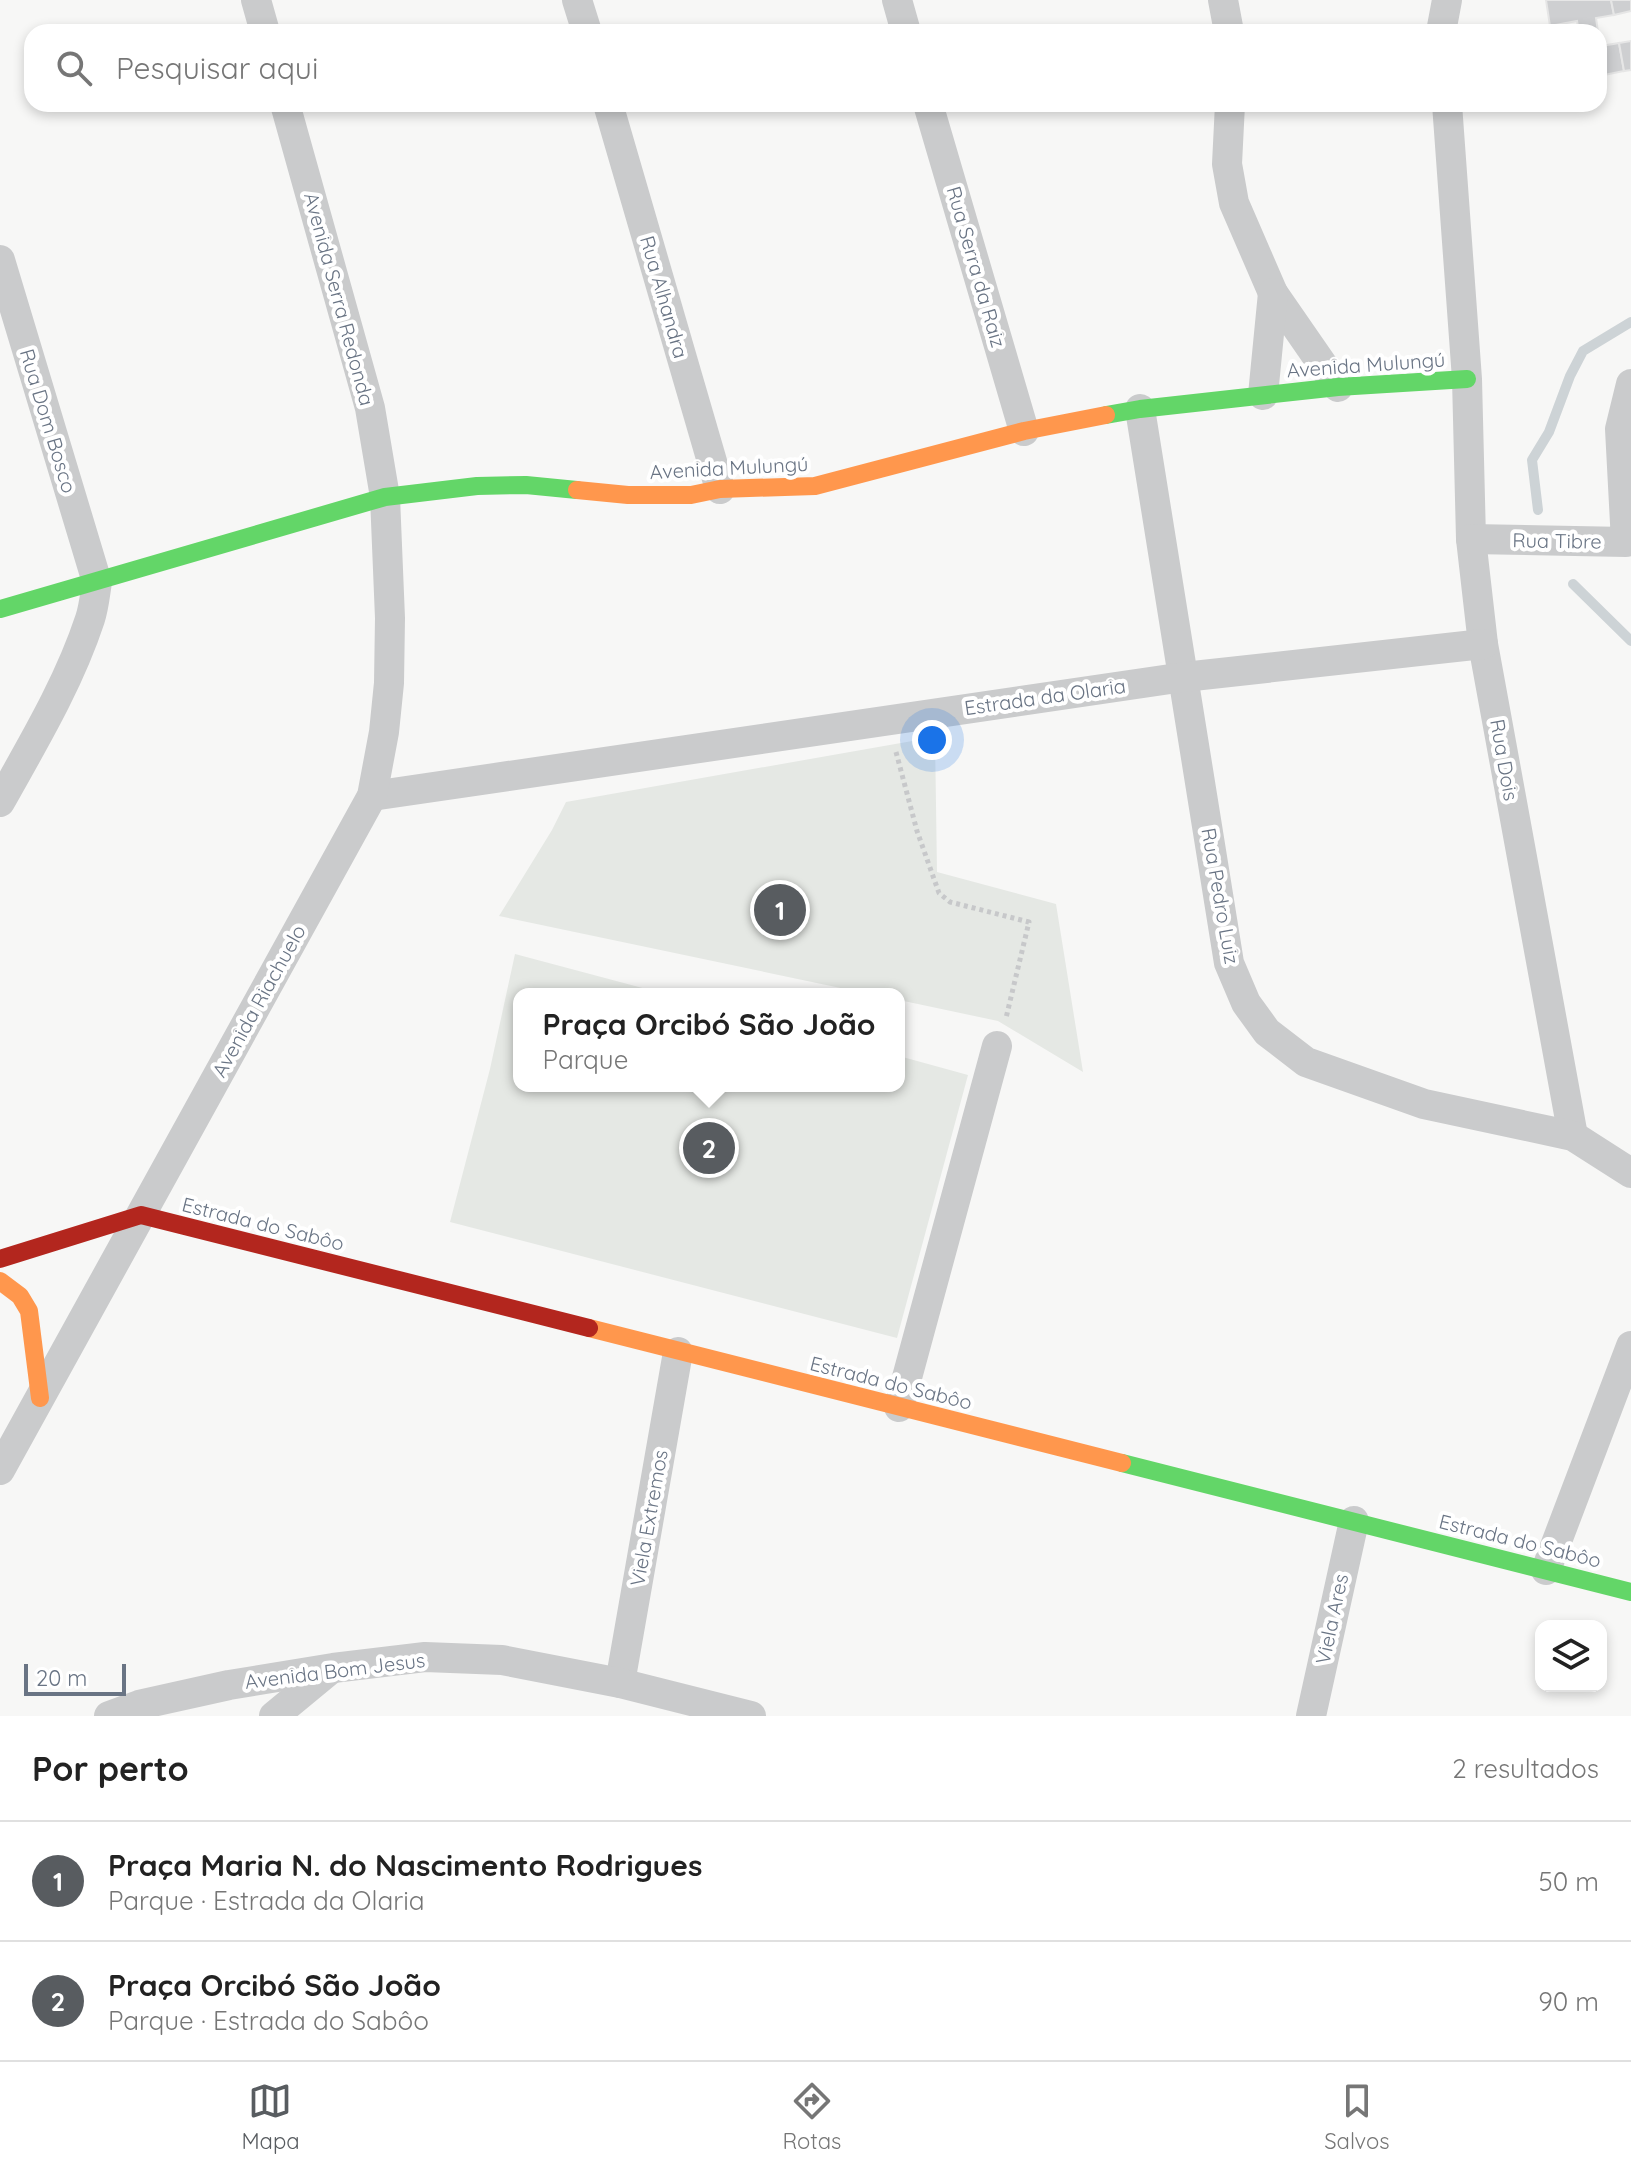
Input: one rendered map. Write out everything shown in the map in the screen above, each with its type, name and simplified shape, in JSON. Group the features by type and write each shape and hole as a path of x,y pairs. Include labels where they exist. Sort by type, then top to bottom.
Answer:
{"street":[{"path":"256,0 263,24"},
{"path":"577,0 584,24"},
{"path":"897,0 904,24"},
{"path":"1223,0 1228,24"},
{"path":"1442,24 1447,0"},
{"name":"Avenida Serra Redonda","path":"287,112 370,408 385,497"},
{"name":"Rua Alhandra","path":"610,112 720,489"},
{"name":"Rua Serra da Raiz","path":"930,112 1024,431"},
{"path":"1230,112 1227,164 1234,203 1273,293 1338,387"},
{"path":"1448,112 1467,379"},
{"name":"Rua Dom Bosco","path":"0,260 97,582"},
{"path":"1263,395 1273,293"},
{"name":"Avenida Mulungú","path":"0,609 385,497 477,486 526,485 628,495 691,495 720,489 815,486 1024,431 1140,409 1338,387 1467,379"},
{"name":"Rua Dois","path":"1467,379 1471,539 1483,644 1573,1136"},
{"name":"Rua Tibre","path":"1471,539 1629,548 1620,429 1631,384"},
{"name":"Rua Pedro Luiz","path":"1140,409 1229,963 1246,1003 1267,1032 1306,1062 1424,1104 1573,1136 1631,1173"},
{"name":"Avenida Riachuelo","path":"0,1470 372,796 389,683 385,497"},
{"path":"0,802 74,659 91,616 97,582"},
{"name":"Estrada da Olaria","path":"372,796 1184,677 1483,644"},
{"path":"899,1407 997,1046"},
{"path":"0,1259 141,1215"},
{"name":"Estrada do Sabôo","path":"141,1215 1631,1592"},
{"path":"0,1281 20,1296 29,1311 40,1398"},
{"path":"1546,1570 1631,1346"},
{"name":"Viela Extremos","path":"620,1683 678,1352"},
{"name":"Viela Ares","path":"1311,1716 1354,1521"},
{"name":"Avenida Bom Jesus","path":"109,1716 139,1705 229,1685 425,1657 502,1660 620,1683 751,1716"},
{"path":"274,1716 333,1668"}],"path":[{"path":"888,720 917,831 939,893 950,902 1029,922 997,1046"}],"shaded area":[{"path":"935,737 937,872 1056,904 1083,1072 998,1021 905,1001 905,988 841,988 499,916 566,802"},
{"path":"515,954 642,988 513,988 513,1092 905,1092 905,1058 968,1075 897,1338 450,1222 490,1069"}],"building":[{"path":"1546,0 1611,0 1614,15 1596,18 1597,24 1578,24 1577,21 1550,24"},
{"path":"1611,0 1631,0 1631,11 1614,15"},
{"path":"1631,41 1631,70 1624,71 1619,43"},
{"path":"1619,43 1624,71 1607,74 1607,45"}],"waterway":[{"path":"1538,510 1532,460 1549,432 1570,376 1583,351 1631,322"},
{"path":"1573,584 1631,641"}],"traffic: fast":[{"path":"1106,415 1338,387 1467,379"},
{"path":"0,609 385,497 477,486 526,485 577,490"},
{"path":"1122,1463 1631,1592"}],"traffic: slow":[{"path":"577,490 628,495 691,495 720,489 815,486 1024,431 1106,415"},
{"path":"0,1281 20,1296 29,1311 40,1398"},
{"path":"589,1328 1122,1463"}],"traffic: jam":[{"path":"0,1259 141,1215 589,1328"}],"place":[{"name":"Praça Maria N. do Nascimento Rodrigues","path":"780,910"},
{"name":"Praça Orcibó São João","path":"709,1148"}]}
